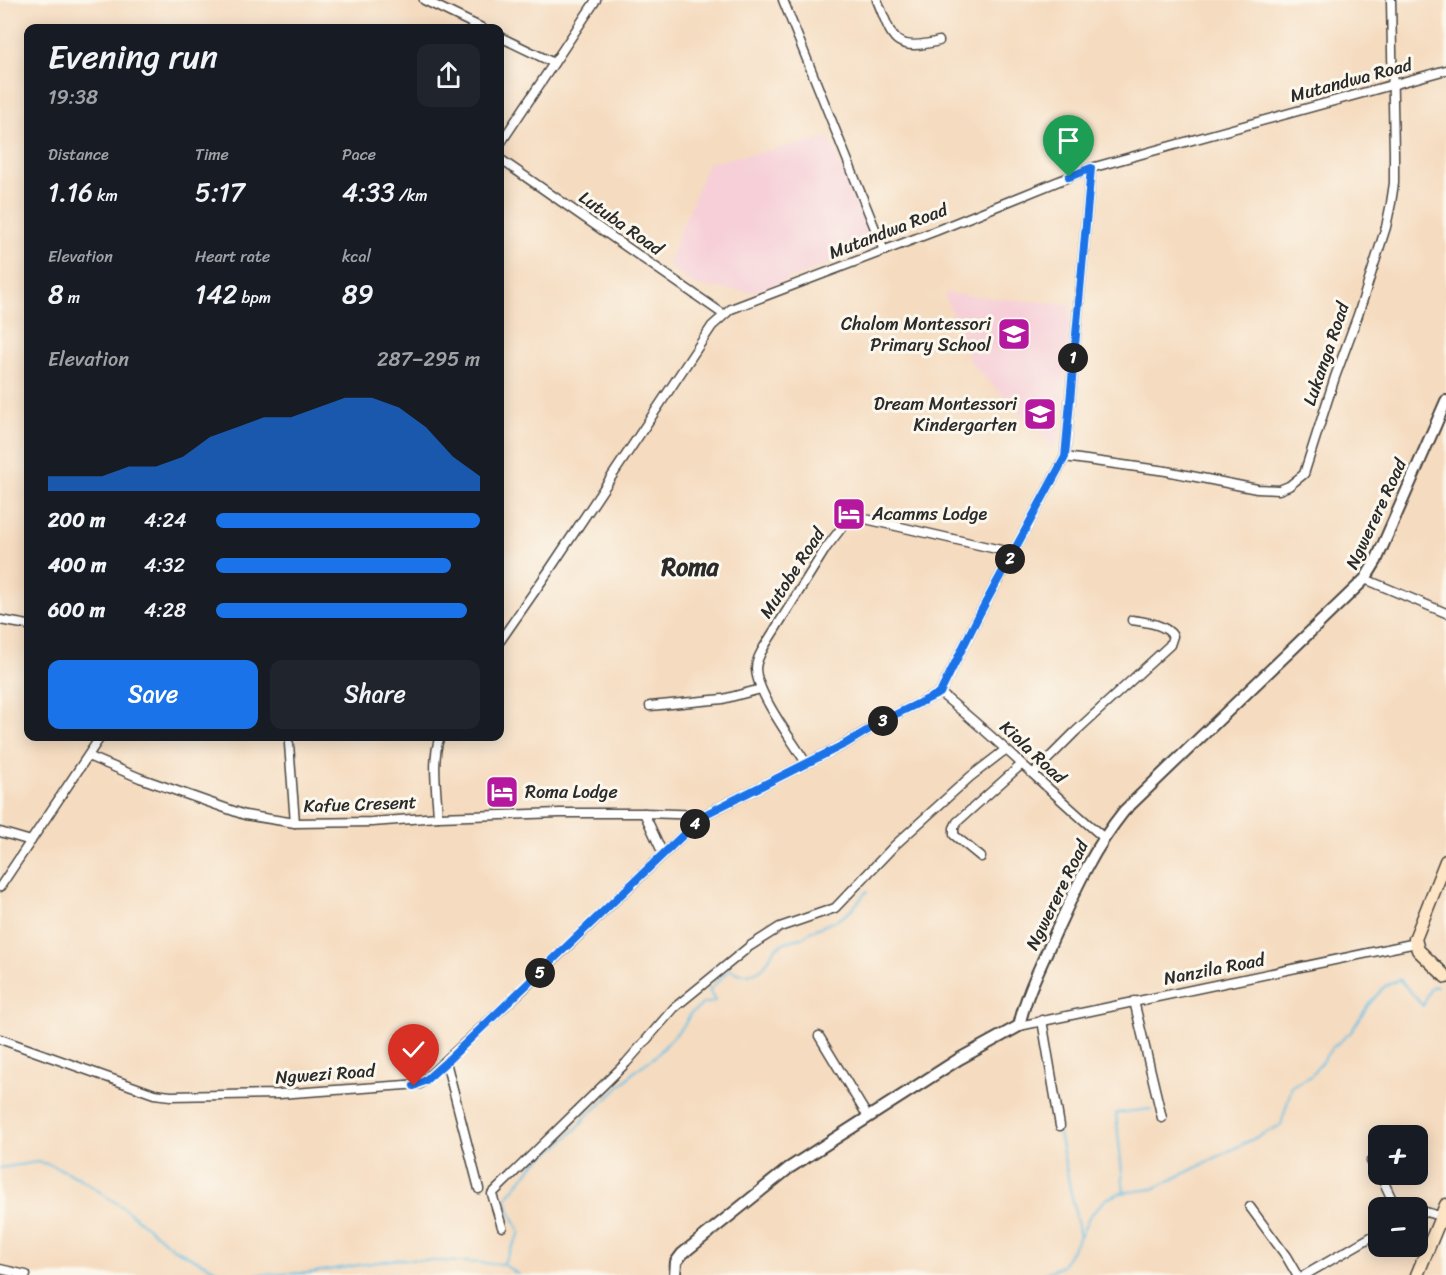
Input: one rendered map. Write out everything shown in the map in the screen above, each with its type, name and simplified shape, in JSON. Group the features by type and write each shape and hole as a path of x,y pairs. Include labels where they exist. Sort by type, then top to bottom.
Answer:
{"main road":[{"path":"1446,861 1416,933 1416,944 1424,956 1446,977"},
{"path":"1417,1275 1444,1213"}],"street":[{"path":"424,0 475,24"},
{"path":"504,138 596,0"},
{"path":"783,0 884,251"},
{"path":"877,0 891,36 896,40 914,45 939,41"},
{"name":"Lukanga Road","path":"1065,457 1166,471 1257,489 1279,490 1289,486 1304,474 1386,227 1394,183 1391,0"},
{"path":"504,39 554,63"},
{"name":"Mutandwa Road","path":"504,635 712,326 723,314 738,306 884,251 1091,168 1446,70"},
{"name":"Lutuba Road","path":"504,162 723,314"},
{"path":"940,693 980,613 1065,457 1091,168"},
{"name":"Ngwerere Road","path":"1019,1026 1023,1007 1050,945 1086,866 1103,837 1124,811 1365,579 1376,561 1446,401"},
{"name":"Mutobe Road","path":"806,763 761,689 756,669 759,656 826,548 846,522 861,518 1014,553"},
{"path":"1365,579 1446,613"},
{"path":"0,620 24,624"},
{"path":"1033,774 1170,645 1173,636 1170,632 1162,627 1132,620"},
{"path":"650,706 723,699 761,689"},
{"name":"Kiola Road","path":"940,693 983,728 1021,765 1103,837"},
{"name":"Ngwezi Road","path":"0,1039 154,1094 171,1096 279,1094 414,1086 426,1080 446,1062 704,815 940,693"},
{"path":"0,887 98,741"},
{"path":"438,741 436,763 438,817"},
{"path":"289,744 294,823"},
{"path":"502,1227 492,1194 626,1063 674,1008 750,946 780,927 835,908 895,845 970,777 1005,750"},
{"name":"Kafue Cresent","path":"88,756 149,781 245,814 294,823 438,817 644,813 704,815"},
{"path":"981,857 954,835 954,828 957,822 1021,765"},
{"path":"644,813 663,854"},
{"path":"0,832 31,841"},
{"name":"Nanzila Road","path":"1019,1026 1416,944"},
{"path":"1134,1001 1162,1118"},
{"path":"1042,1020 1060,1126"},
{"path":"675,1275 676,1262 682,1254 789,1168 959,1059 1019,1026"},
{"path":"819,1036 868,1117"},
{"path":"446,1062 479,1189"},
{"path":"1250,1207 1297,1275"},
{"path":"1428,1212 1444,1213"},
{"path":"1305,1275 1368,1239"},
{"path":"0,1269 26,1275"}],"shaded area":[{"path":"830,138 874,248 753,292 696,286 667,265 708,163"},
{"name":"Chalom Montessori Primary School","path":"944,293 1072,305 1059,440 1053,447 971,363"}],"waterway":[{"path":"503,1264 520,1233 509,1209 507,1197 535,1163 557,1147 586,1116 636,1070 656,1056 685,1024 690,1014 702,1003 715,1001 709,990 730,969 743,974 758,971 778,946 802,938 811,931 844,916 867,891"},
{"path":"1042,1275 1062,1266 1089,1217 1106,1199 1120,1193 1153,1189 1281,1125 1292,1086 1311,1076 1332,1048 1351,1032 1369,1004 1384,987 1399,979 1423,1006 1431,987 1437,986"},
{"path":"1124,1193 1116,1113 1151,1109"},
{"path":"1058,1129 1080,1237"},
{"path":"0,1168 37,1162 52,1165 81,1179 125,1209 173,1248 226,1275"},
{"path":"256,1275 309,1273 397,1259 503,1264 519,1275"}],"place":[{"name":"Chalom Montessori Primary School","path":"1014,334"},
{"name":"Dream Montessori Kindergarten","path":"1040,414"},
{"name":"Acamms Lodge","path":"849,514"},
{"name":"Roma Lodge","path":"502,792"}],"district":[{"name":"Roma","path":"690,567"}],"route":[{"path":"414,1086 426,1080 446,1062 704,815 940,693 980,613 1065,457 1091,168 1069,177"}]}
